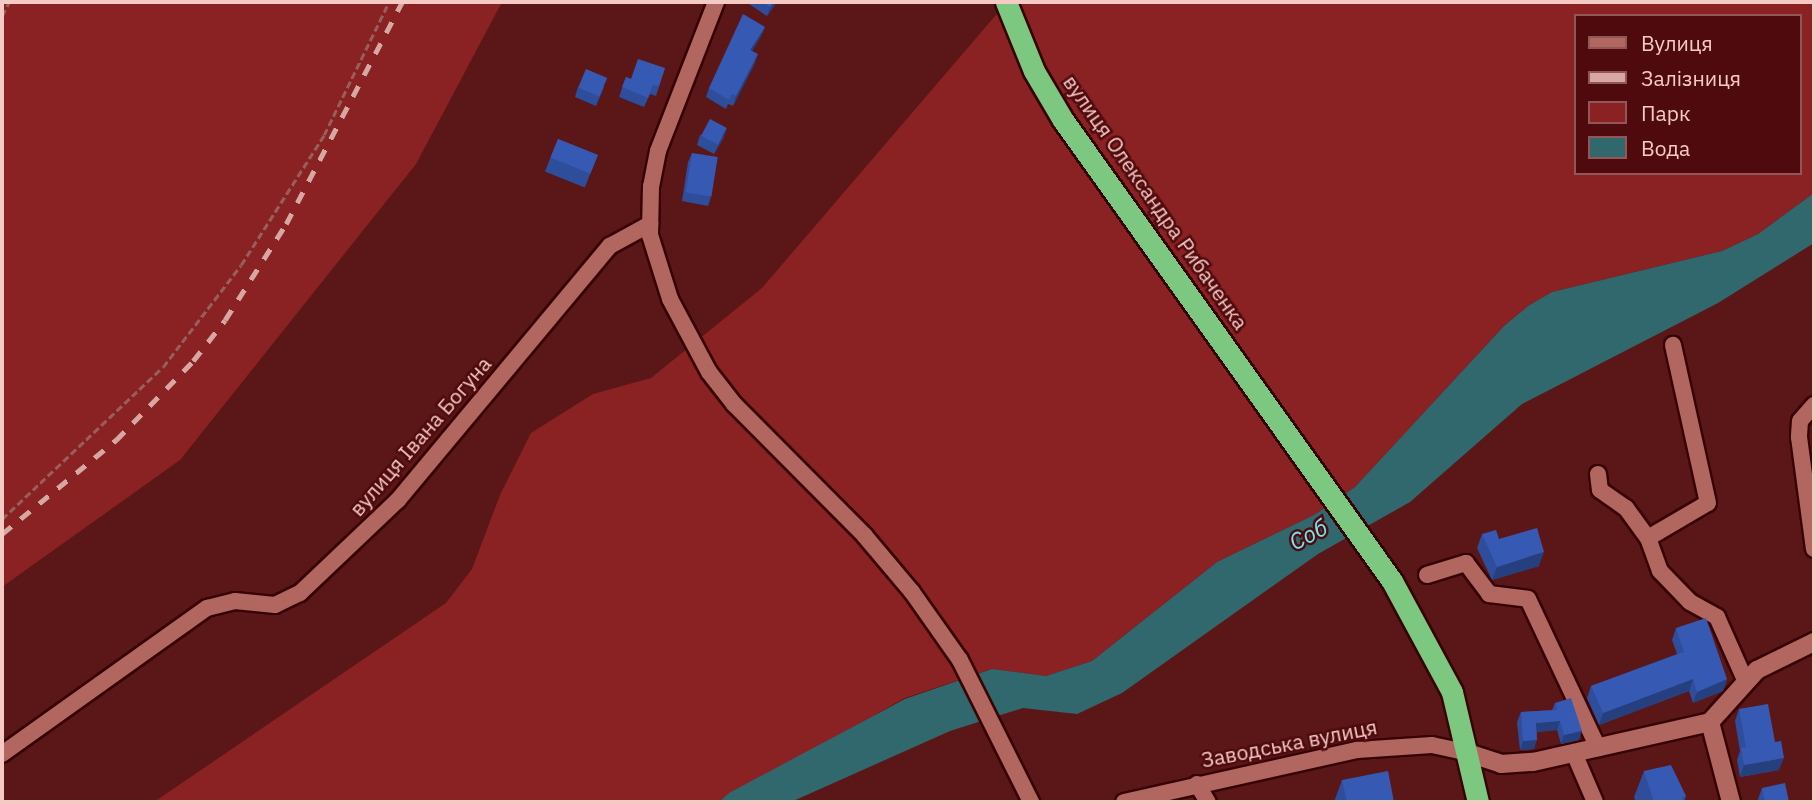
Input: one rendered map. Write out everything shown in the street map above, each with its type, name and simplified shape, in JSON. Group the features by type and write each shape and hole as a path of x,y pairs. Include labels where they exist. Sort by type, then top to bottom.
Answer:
{"highway":[{"name":"вулиця Олександра Рибаченка","path":"1006,2 1034,71 1063,120 1233,352 1392,581 1442,670 1465,752"},
{"path":"1465,752 1478,802"}],"street":[{"path":"716,2 658,151 651,186 650,224 658,268 670,299 709,372 756,428 889,562 960,660 1031,802"},
{"name":"вулиця Івана Богуна","path":"2,754 200,612 235,601 275,606 300,593 398,500 610,246 650,224"},
{"path":"1648,538 1708,503 1673,345"},
{"path":"1814,405 1800,421 1799,437 1814,549"},
{"path":"1598,474 1600,490 1626,508 1648,538 1660,571 1690,602 1717,617 1745,680"},
{"path":"1427,575 1466,562 1489,594 1528,598 1598,748"},
{"path":"1731,802 1710,722 1745,680 1764,665 1814,642"},
{"name":"Заводська вулиця","path":"1124,802 1357,750 1432,745 1501,764 1574,753 1710,722"},
{"path":"1574,753 1595,802"},
{"path":"1197,784 1208,802"}],"path":[{"path":"2,16 9,2"},
{"path":"2,519 163,367 241,265 320,143 389,2"}],"green space":[{"path":"2,2 502,2 416,164 180,460 2,587"},
{"path":"1007,2 1814,2 1814,193 1758,234 1722,251 1552,292 1528,306 1504,326 1355,487 1314,515 1217,562 1092,661 1046,676 992,669 905,698 719,802 154,802 446,603 472,569 500,495 531,433 593,394 651,378 762,288"}],"water":[{"name":"Соб","path":"1814,193 1814,243 1718,303 1522,404 1410,502 1318,554 1122,693 1077,714 1023,708 950,731 791,802 719,802 729,793 905,699 992,669 1046,676 1092,661 1217,562 1314,515 1355,487 1504,326 1528,306 1552,292 1722,251 1758,234"}],"building":[{"path":"743,14 765,27 750,50 758,54 736,96 732,94 729,100 709,88"},
{"path":"638,59 665,68 659,86 653,85 648,98 622,87 626,77 631,79"},
{"path":"586,69 607,78 599,96 578,87"},
{"path":"710,119 727,128 718,145 701,136"},
{"path":"558,139 598,155 590,174 551,158"},
{"path":"692,153 718,157 711,197 686,193"},
{"path":"1537,528 1544,552 1497,567 1482,534 1496,530 1499,539"},
{"path":"1706,618 1727,679 1697,692 1693,679 1603,713 1591,686 1684,652 1676,628"},
{"path":"1571,698 1582,731 1564,735 1560,721 1536,723 1537,740 1523,741 1521,712 1557,710 1555,703"},
{"path":"1768,704 1775,742 1781,741 1784,758 1744,765 1741,748 1746,747 1739,709"},
{"path":"1671,765 1686,796 1682,797 1683,802 1654,802 1644,771"},
{"path":"1388,771 1394,802 1347,802 1342,780"},
{"path":"1785,783 1789,802 1765,802 1762,788"}],"railway":[{"path":"2,534 116,440 193,361 225,320 286,224 402,2"}]}
